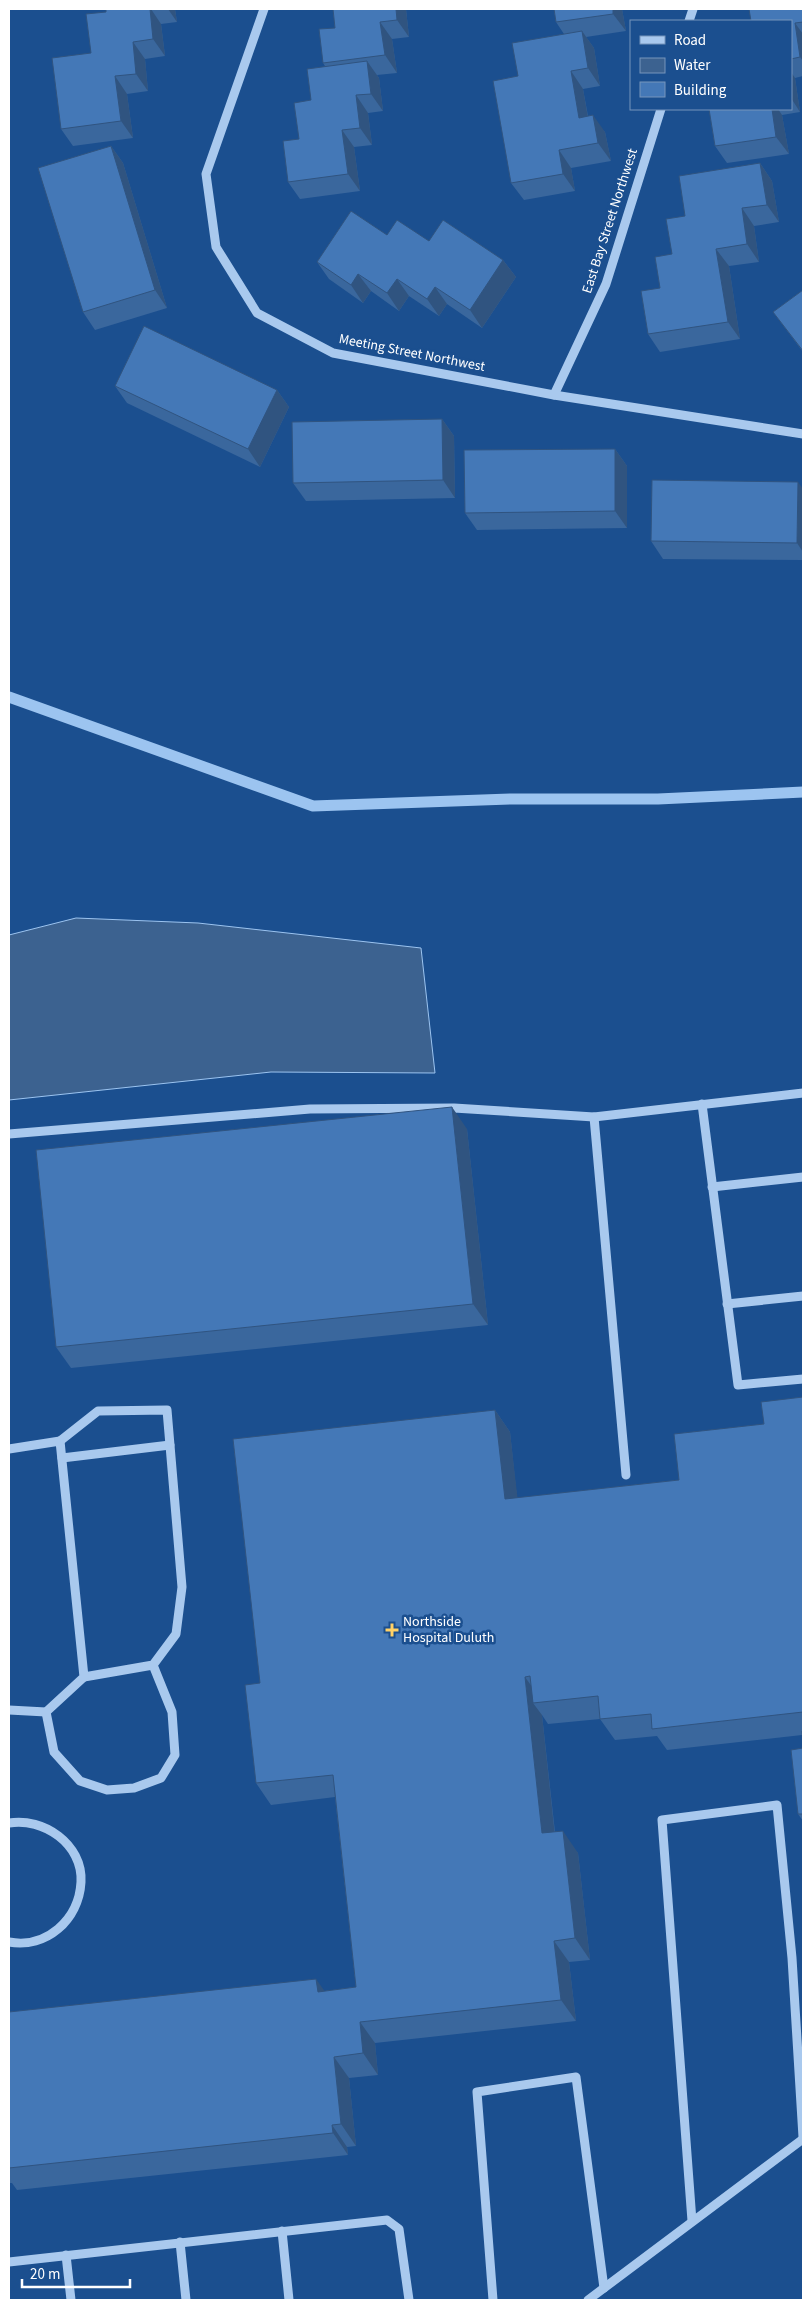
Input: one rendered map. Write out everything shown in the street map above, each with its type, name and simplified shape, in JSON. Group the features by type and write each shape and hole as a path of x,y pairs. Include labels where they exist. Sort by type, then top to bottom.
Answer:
{"street":[{"name":"Meeting Street Northwest","path":"264,9 206,174 216,247 257,313 333,353 554,395 803,434"},
{"name":"East Bay Street Northwest","path":"554,395 606,284 661,110"},
{"path":"9,1134 310,1109 454,1108 594,1117 803,1092"},
{"path":"702,1104 738,1385 803,1379"},
{"path":"594,1117 626,1475"},
{"path":"712,1187 803,1177"},
{"path":"727,1304 803,1296"},
{"path":"9,1449 60,1441 98,1411 167,1410 182,1587 176,1634 153,1665 84,1677 46,1712 9,1710"},
{"path":"60,1441 84,1677"},
{"path":"62,1458 170,1445"},
{"path":"46,1712 54,1752 80,1781 107,1790 134,1788 162,1778 175,1755 172,1712 153,1665"},
{"path":"588,2300 803,2137 792,1958 777,1805 662,1820 692,2221"},
{"path":"9,1823 21,1821 43,1826 63,1838 76,1858 81,1881 77,1905 64,1925 44,1939 20,1944 9,1942"},
{"path":"493,2300 477,2092 576,2077 604,2288"},
{"path":"9,2262 387,2220 399,2229 409,2300"},
{"path":"282,2231 289,2300"},
{"path":"180,2242 186,2300"},
{"path":"66,2255 71,2300"}],"water":[{"path":"76,918 198,923 421,948 435,1073 271,1072 9,1100 9,935"}],"building":[{"path":"106,9 150,9 153,39 133,42 136,74 115,76 121,121 61,129 52,58 91,53 86,14 106,12"},
{"path":"333,9 396,9 397,20 380,22 385,55 323,63 319,29 335,28"},
{"path":"554,9 613,9 613,14 556,22"},
{"path":"749,9 803,9 803,22 795,23 800,57 792,59 792,20 751,20"},
{"path":"582,31 588,68 571,71 579,118 593,115 598,143 559,150 563,174 511,183 493,81 518,76 512,43"},
{"path":"367,61 371,94 356,95 360,128 342,130 348,174 288,182 283,141 299,139 294,103 311,100 307,69"},
{"path":"709,110 772,110 776,137 715,146"},
{"path":"111,146 155,290 83,312 38,168"},
{"path":"760,163 767,205 742,208 747,244 716,249 728,322 648,334 641,291 660,288 655,257 672,254 666,219 685,216 679,176"},
{"path":"351,211 387,235 397,220 429,241 443,220 503,260 470,310 435,287 427,299 397,279 387,293 358,274 351,285 317,262"},
{"path":"803,290 803,351 773,312"},
{"path":"144,326 277,390 248,449 115,386"},
{"path":"442,419 443,480 293,483 292,422"},
{"path":"615,449 615,511 465,513 464,450"},
{"path":"652,480 798,482 797,543 651,541"},
{"path":"452,1107 473,1304 56,1347 36,1150"},
{"path":"803,1397 803,1712 652,1729 651,1714 600,1719 598,1696 533,1703 530,1676 525,1677 542,1833 563,1831 575,1938 554,1941 561,2000 360,2022 363,2053 334,2057 341,2124 332,2125 333,2133 9,2168 9,2012 316,1979 318,1992 356,1987 333,1775 256,1783 245,1685 260,1683 233,1439 495,1410 505,1499 679,1480 674,1434 764,1424 761,1402"},
{"path":"803,1748 803,1814 798,1814 791,1750"}],"waterway":[{"path":"9,697 313,806 510,799 658,799 803,792"}],"place":[{"name":"Northside Hospital Duluth","path":"392,1630"}]}
